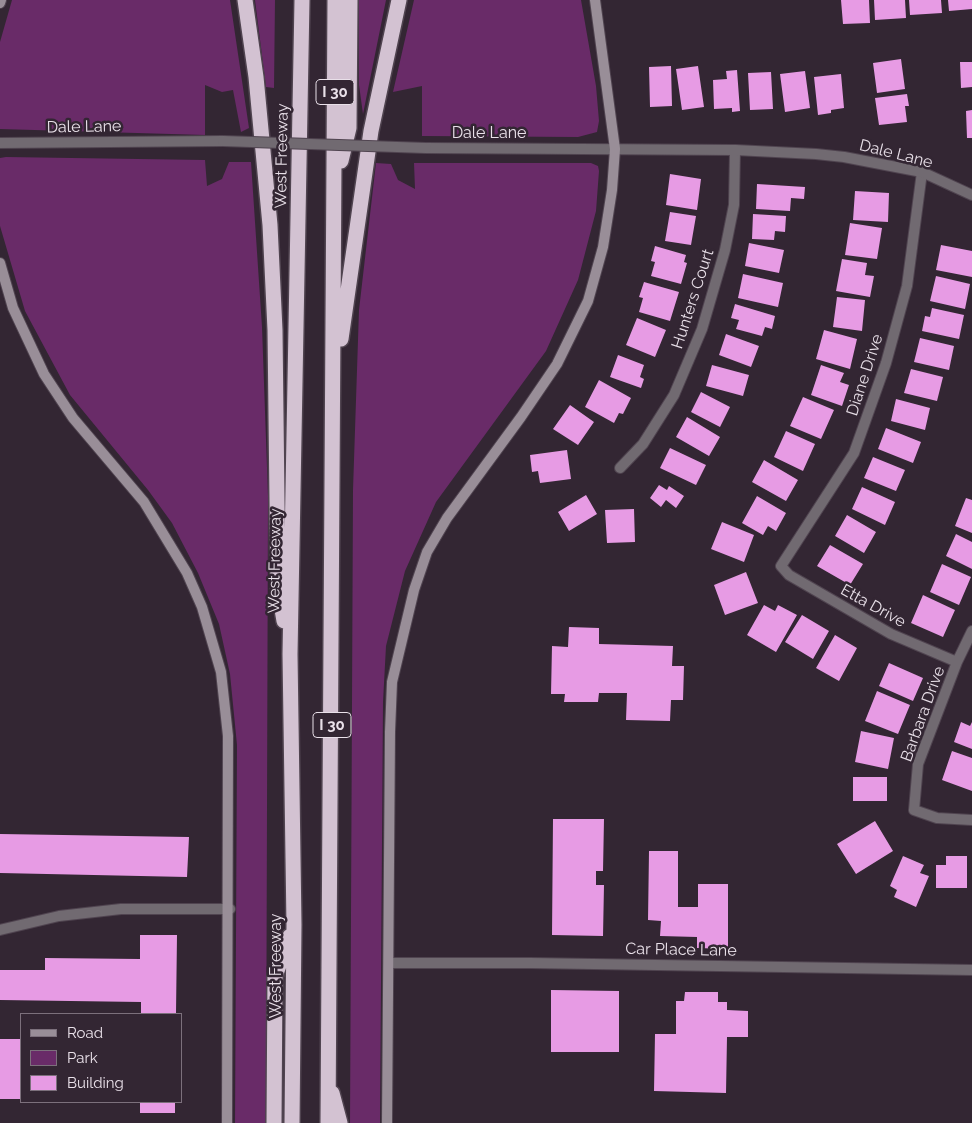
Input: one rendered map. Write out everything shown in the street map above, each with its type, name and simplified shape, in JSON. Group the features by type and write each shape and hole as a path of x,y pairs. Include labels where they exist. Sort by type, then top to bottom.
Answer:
{"highway":[{"path":"245,0 256,76 270,225 274,330 278,586 290,654"},
{"name":"West Freeway","path":"292,1123 294,925 290,654 302,0"},
{"name":"I 30","path":"328,1123 335,0"},
{"path":"335,184 349,128 350,0"},
{"path":"334,367 345,317 371,131 399,0"},
{"path":"274,1123 275,976 294,925"},
{"path":"329,1084 340,1123"}],"main road":[{"path":"387,1123 392,682 414,590 427,552 447,518 521,417 557,364 588,300 603,247 612,190 615,149 595,0"},
{"path":"0,263 13,308 44,374 73,418 144,502 187,573 202,607 221,672 226,703 228,736 230,909 227,1123"}],"street":[{"name":"Dale Lane","path":"0,143 223,141 426,148 735,150 844,157 922,172 972,195"},
{"name":"Hunters Court","path":"620,468 643,444 674,395 702,329 725,250 734,205 735,150"},
{"name":"Diane Drive","path":"781,566 854,453 883,372 907,286 922,172"},
{"name":"Etta Drive","path":"781,566 789,575 891,634 957,662"},
{"name":"Barbara Drive","path":"972,631 957,662 918,764 914,810 937,818 972,820"},
{"path":"0,930 59,916 121,909 230,909"},
{"name":"Car Place Lane","path":"389,963 530,962 972,970"}],"green space":[{"path":"12,0 230,0 249,128 241,132 233,90 222,92 205,85 205,135 0,129 0,42"},
{"path":"255,0 275,0 274,88 266,87"},
{"path":"359,0 386,0 363,114 359,85"},
{"path":"414,0 581,0 596,86 599,121 597,132 578,137 422,136 422,86 393,92"},
{"path":"0,158 205,160 207,186 222,179 229,162 251,162 262,327 268,496 266,1123 235,1123 237,745 230,674 219,624 198,573 172,523 148,490 70,395 25,311 0,226"},
{"path":"376,163 391,164 398,180 415,189 414,163 591,163 598,166 599,171 596,211 578,280 546,351 436,502 405,571 386,646 383,702 380,1123 350,1123 353,490 359,310"}],"building":[{"path":"841,0 869,0 870,23 843,24"},
{"path":"874,0 905,0 906,18 875,20"},
{"path":"909,0 941,0 942,13 910,15"},
{"path":"948,0 972,0 972,9 949,11"},
{"path":"901,59 905,89 877,93 873,63"},
{"path":"960,62 972,62 972,87 961,88"},
{"path":"671,66 672,106 650,107 649,67"},
{"path":"698,66 704,107 682,110 676,69"},
{"path":"737,70 740,111 732,112 732,108 714,109 713,80 727,79 726,71"},
{"path":"805,71 810,108 785,112 780,74"},
{"path":"771,72 773,109 750,110 748,73"},
{"path":"841,74 844,108 818,115 814,77"},
{"path":"907,94 909,106 905,106 907,122 879,125 875,98"},
{"path":"972,110 972,138 967,138 966,111"},
{"path":"670,174 701,179 697,210 666,205"},
{"path":"757,184 805,187 804,199 791,198 790,211 756,209"},
{"path":"855,191 889,193 888,222 853,220"},
{"path":"670,212 696,216 691,245 665,241"},
{"path":"753,214 786,216 785,232 775,231 774,240 752,239"},
{"path":"850,223 882,228 877,259 845,255"},
{"path":"749,243 784,250 779,273 745,266"},
{"path":"941,245 972,251 972,277 936,270"},
{"path":"655,246 686,255 684,262 687,263 681,284 651,276 655,262 651,261"},
{"path":"842,259 867,263 865,275 874,276 870,297 836,291"},
{"path":"743,274 783,283 778,307 738,298"},
{"path":"936,276 970,284 965,309 930,301"},
{"path":"644,282 679,292 670,321 639,312 643,298 639,297"},
{"path":"837,297 865,300 862,331 833,327"},
{"path":"735,304 775,316 772,329 765,327 762,336 736,329 739,320 731,318"},
{"path":"932,308 964,315 959,339 922,331 925,316 930,317"},
{"path":"637,318 666,330 655,357 626,345"},
{"path":"824,330 857,339 850,369 816,359"},
{"path":"726,334 759,346 751,367 719,355"},
{"path":"920,338 954,346 949,370 914,362"},
{"path":"618,355 644,365 640,377 644,379 641,388 610,377"},
{"path":"712,365 749,375 743,396 706,386"},
{"path":"821,365 844,373 840,382 849,385 842,406 811,395"},
{"path":"911,369 943,377 937,401 904,393"},
{"path":"599,380 631,398 623,414 619,413 614,423 585,407"},
{"path":"701,392 730,407 720,427 691,412"},
{"path":"803,397 834,410 821,439 790,426"},
{"path":"896,399 930,408 925,430 891,421"},
{"path":"570,405 594,422 578,445 553,429"},
{"path":"687,417 720,437 709,456 676,437"},
{"path":"886,428 921,442 913,463 878,449"},
{"path":"786,431 815,444 803,471 774,457"},
{"path":"670,448 706,465 696,485 660,468"},
{"path":"567,450 571,479 540,483 538,471 532,472 530,455"},
{"path":"873,457 905,470 896,491 864,478"},
{"path":"764,460 798,480 786,501 752,482"},
{"path":"659,485 667,490 669,486 684,496 676,508 666,500 661,507 650,498"},
{"path":"862,487 895,502 885,525 852,509"},
{"path":"586,495 597,514 569,531 558,512"},
{"path":"757,496 786,513 776,531 768,526 763,535 742,523"},
{"path":"966,498 972,500 972,533 955,526"},
{"path":"634,509 635,542 607,543 605,510"},
{"path":"847,515 876,532 864,553 835,536"},
{"path":"722,522 754,535 744,562 711,549"},
{"path":"956,534 972,542 972,569 946,556"},
{"path":"830,545 863,564 850,585 817,566"},
{"path":"942,564 971,577 959,605 930,592"},
{"path":"746,572 758,603 725,615 714,585"},
{"path":"923,595 955,610 943,637 911,623"},
{"path":"764,605 775,611 778,605 797,615 776,652 747,635"},
{"path":"802,615 829,631 813,659 785,642"},
{"path":"569,627 599,628 599,644 673,646 672,666 684,666 683,700 671,700 670,721 626,720 627,693 599,693 598,702 564,702 565,694 551,694 552,646 568,647"},
{"path":"835,635 857,648 839,681 816,668"},
{"path":"889,663 923,678 913,701 879,686"},
{"path":"877,691 910,705 898,734 865,721"},
{"path":"961,722 970,726 972,722 972,749 954,742"},
{"path":"861,731 894,738 888,769 855,762"},
{"path":"952,751 972,758 972,791 942,780"},
{"path":"853,777 887,777 887,801 853,801"},
{"path":"553,819 604,819 603,871 596,871 596,885 604,885 603,936 552,935"},
{"path":"875,821 893,851 856,874 837,844"},
{"path":"0,834 189,837 187,877 0,873"},
{"path":"649,851 678,851 678,907 698,907 698,884 728,884 728,949 697,948 697,937 660,936 661,921 648,920"},
{"path":"903,856 924,865 920,873 929,876 916,907 894,897 897,890 890,886"},
{"path":"946,856 967,856 967,888 936,888 936,865 946,865"},
{"path":"140,935 177,935 176,1013 141,1013 141,1002 0,1000 0,970 45,970 45,958 140,959"},
{"path":"551,990 619,991 619,1052 551,1052"},
{"path":"685,992 718,992 718,1002 727,1002 727,1010 748,1011 748,1037 727,1037 726,1093 654,1091 655,1034 676,1034 676,1001 684,1001"},
{"path":"0,1039 20,1039 20,1099 0,1099"},
{"path":"140,1103 175,1103 175,1113 140,1113"}]}
